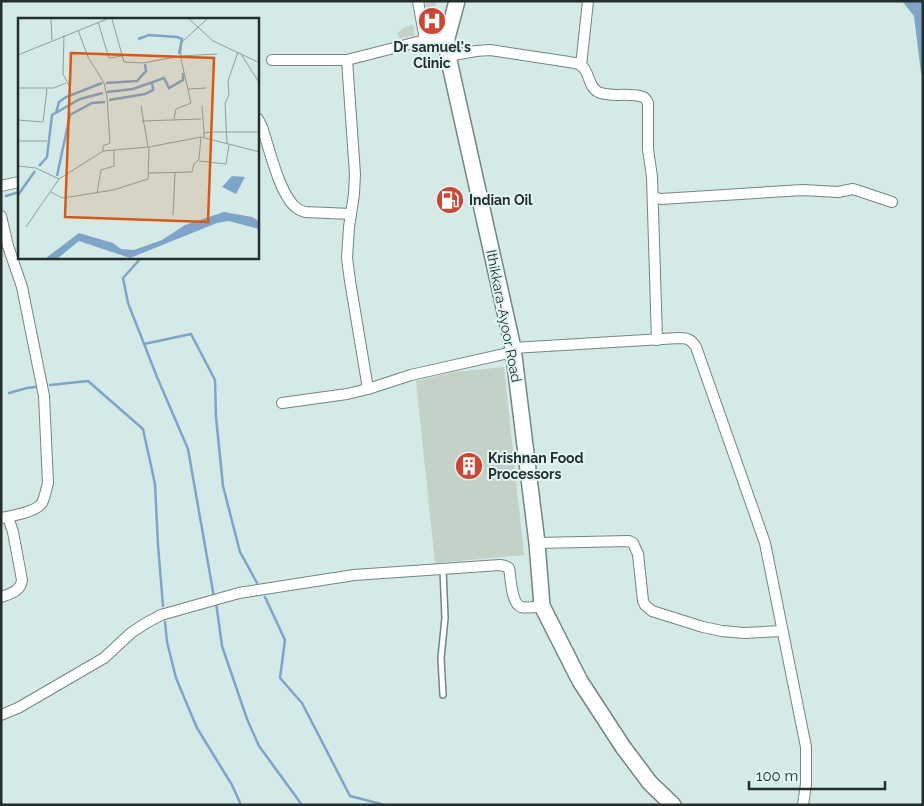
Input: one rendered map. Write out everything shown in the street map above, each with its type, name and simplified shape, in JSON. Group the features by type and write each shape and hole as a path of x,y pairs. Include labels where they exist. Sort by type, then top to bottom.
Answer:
{"main road":[{"name":"Ithikkara-Ayoor Road","path":"457,1 447,38 448,56 513,350 537,543 542,606 580,682 650,784 673,805"}],"street":[{"path":"418,1 425,40"},
{"path":"582,66 588,1"},
{"path":"272,60 347,60 425,40 447,38"},
{"path":"448,56 490,50 570,62 585,69 593,88 598,92 643,97 646,99 648,103 648,150 653,197 657,340"},
{"path":"347,60 354,174 354,194 347,258 368,390"},
{"path":"259,121 281,185 298,210 351,214"},
{"path":"1,186 18,182"},
{"path":"653,197 661,199 803,190 838,192 854,189 892,202"},
{"path":"1,216 8,246 22,287 44,396 48,483 41,504 35,509 5,517 13,532 22,585 12,594 1,597"},
{"path":"282,403 368,390 411,375 513,350 679,338 687,338 692,341 696,347 765,544 806,747 806,784 803,805"},
{"path":"537,543 629,541 633,543 638,554 643,601 652,611 677,620 722,631 744,633 782,631"},
{"path":"1,715 18,708 104,658 132,633 161,615 239,593 354,575 505,566 509,568 517,604 525,607 542,606"}],"lane":[{"path":"443,569 445,618 441,658 443,695"}],"water":[{"path":"902,1 923,1 923,77 914,16"}],"building":[{"path":"425,1 436,1 433,15 438,24 433,24 430,29"},
{"path":"413,25 415,36 399,38 397,33 405,27"},
{"name":"Krishnan Food Processors","path":"504,367 524,555 435,563 416,381 454,372"}],"waterway":[{"path":"6,196 18,192"},
{"path":"140,259 123,278 128,303 188,449 214,597"},
{"path":"144,344 191,334 215,380 216,417 223,486 240,552 257,583"},
{"path":"50,385 88,381 143,429 155,484 163,606"},
{"path":"9,393 35,387"},
{"path":"265,597 285,640 280,678 302,703 350,796 385,805"},
{"path":"216,602 222,646 247,719 259,746 302,805"},
{"path":"165,622 167,642 176,678 197,728 232,785 241,805"}],"place":[{"name":"Dr samuel's Clinic","path":"432,21"},
{"name":"Indian Oil","path":"450,200"},
{"name":"Krishnan Food Processors","path":"469,466"}]}
